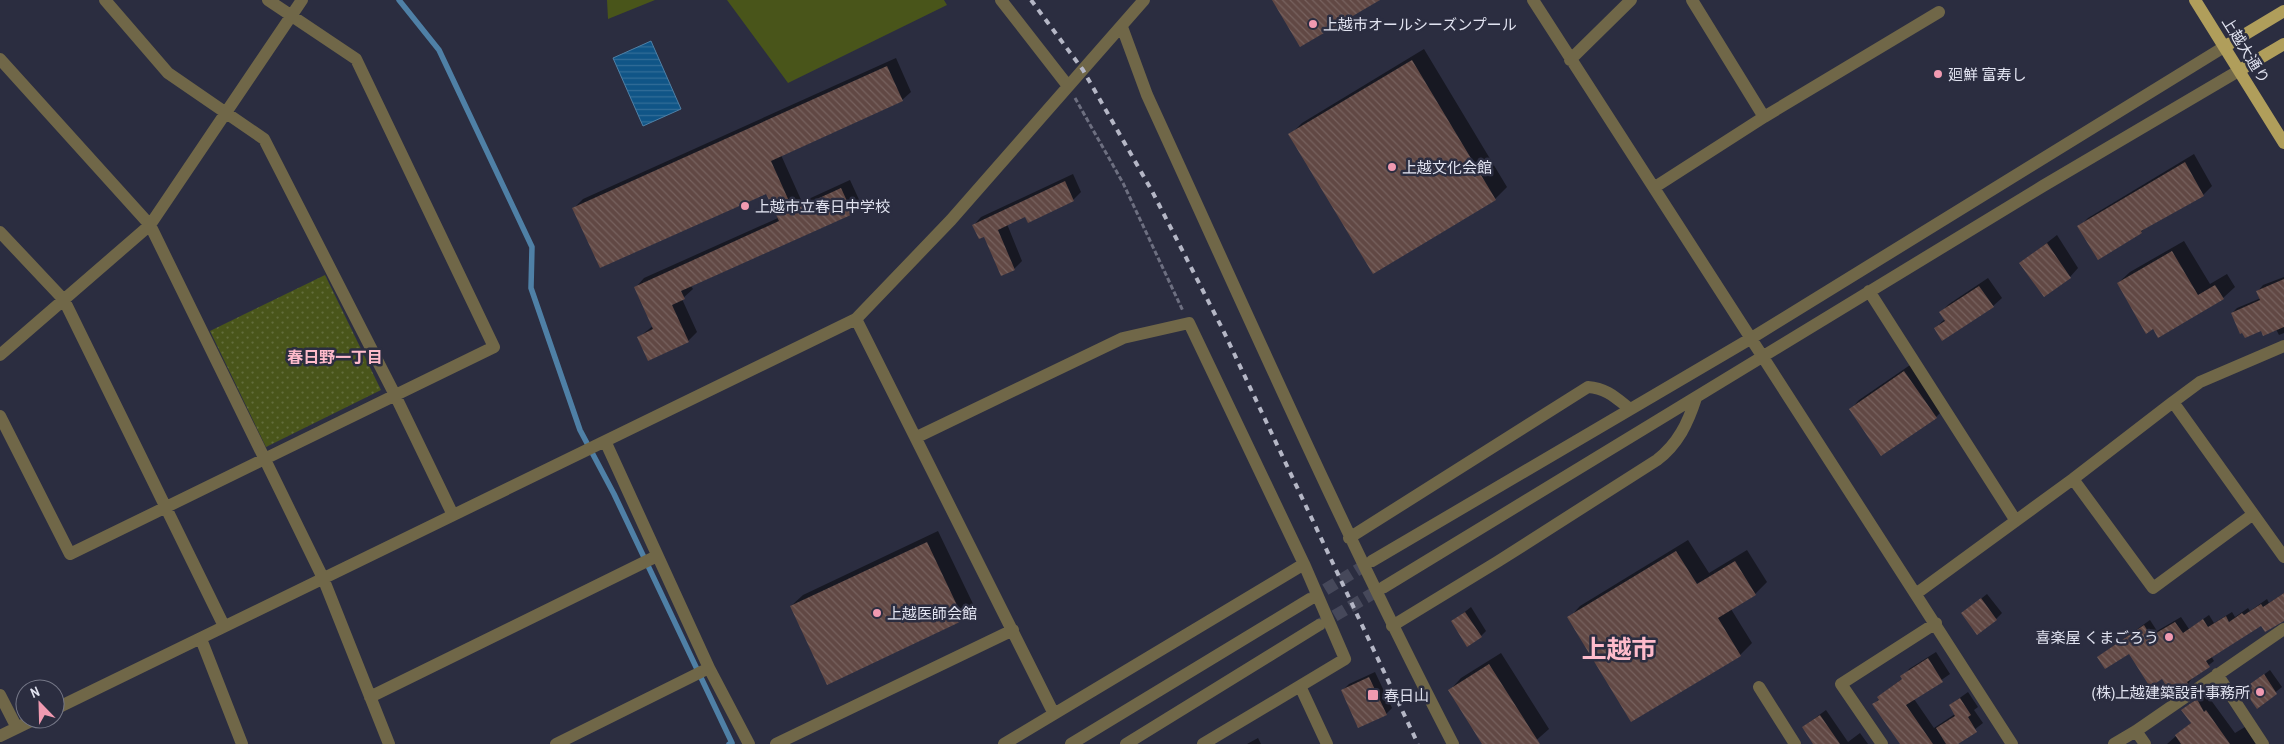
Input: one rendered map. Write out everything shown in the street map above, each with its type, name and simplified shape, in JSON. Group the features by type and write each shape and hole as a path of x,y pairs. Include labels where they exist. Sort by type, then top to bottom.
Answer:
{"main road":[{"name":"上越大通り","path":"2195,0 2284,144"},
{"path":"2224,47 2284,11"},
{"path":"2240,70 2284,44"}],"street":[{"path":"104,0 168,73 264,139 453,515"},
{"path":"0,416 70,554 164,506 264,460 494,346 356,59 268,0"},
{"path":"0,355 150,226 302,0"},
{"path":"1001,0 1068,86"},
{"path":"65,704 856,320 951,220 1122,27 1132,6 1144,0"},
{"path":"1533,0 1570,60 1655,187 1750,339 1917,593 2012,744"},
{"path":"1570,60 1631,0"},
{"path":"1692,0 1764,117"},
{"path":"1655,187 1764,117 1939,12"},
{"path":"1122,27 1147,95 1349,538 1453,744"},
{"path":"1372,561 1750,339 2224,47"},
{"path":"0,59 150,226 323,578 389,744"},
{"path":"1384,587 1764,358 1869,292 2240,70"},
{"path":"0,232 64,300 224,626"},
{"path":"1869,292 2016,521"},
{"path":"856,320 917,437 1054,714"},
{"path":"917,437 1123,338 1189,323 1304,564 1345,659 1203,744"},
{"path":"1917,593 2074,479 2200,382 2284,346"},
{"path":"1349,538 1588,387 1598,387 1609,392 1630,409"},
{"path":"1392,626 1498,562 1671,449 1688,421 1696,398"},
{"path":"2173,402 2252,515 2284,557"},
{"path":"606,443 709,668 749,744"},
{"path":"2074,479 2153,588 2252,515"},
{"path":"370,697 657,556"},
{"path":"1004,744 1304,564"},
{"path":"1071,744 1310,599"},
{"path":"1882,744 1841,684 1936,623"},
{"path":"1126,744 1319,625"},
{"path":"2114,744 2136,731 2284,629"},
{"path":"776,744 1012,630"},
{"path":"201,639 242,744"},
{"path":"556,744 709,668"},
{"path":"2217,674 2263,744"},
{"path":"1300,686 1327,744"},
{"path":"1759,687 1795,744"},
{"path":"0,695 15,724"},
{"path":"0,736 15,729"},
{"path":"2136,731 2145,744"}],"path":[{"path":"1068,86 1123,183 1189,323"}],"green space":[{"path":"607,0 655,0 608,19"},
{"path":"727,0 944,0 947,5 788,83"},
{"path":"325,275 381,390 266,447 210,331"}],"water":[{"path":"651,41 681,109 643,126 613,58"}],"building":[{"name":"上越市オールシーズンプール","path":"1272,0 1380,0 1300,47"},
{"name":"上越文化会館","path":"1412,60 1496,200 1373,274 1288,134"},
{"path":"887,66 903,101 771,161 793,210 841,188 853,214 681,291 685,299 672,305 689,342 648,361 637,337 653,329 634,287 779,221 766,194 600,268 572,208"},
{"path":"2185,162 2204,196 2141,231 2142,233 2098,260 2077,226"},
{"path":"1065,181 1074,201 1028,223 1025,217 998,230 1015,270 1001,276 984,237 979,239 972,225"},
{"path":"2047,243 2071,278 2044,297 2019,263"},
{"path":"2172,251 2198,295 2215,285 2224,299 2158,338 2153,329 2146,334 2117,283"},
{"path":"2284,279 2284,327 2263,336 2261,331 2245,338 2242,333 2240,334 2231,313 2260,300 2256,291"},
{"path":"1979,286 1994,307 1942,341 1934,328 1945,321 1939,312"},
{"path":"1904,371 1937,418 1881,456 1849,409"},
{"name":"上越医師会館","path":"927,542 964,620 827,685 790,606"},
{"path":"1676,551 1697,584 1735,561 1756,595 1718,618 1741,656 1631,722 1567,617"},
{"path":"2284,593 2284,621 2265,632 2261,626 2206,661 2210,667 2187,682 2189,685 2172,696 2162,679 2150,687 2129,654 2105,669 2097,657 2144,625 2151,636 2175,622 2183,633 2203,619 2208,627 2226,616 2229,622 2261,604 2263,607"},
{"path":"1981,598 1997,620 1977,635 1961,613"},
{"path":"1465,612 1482,637 1467,647 1451,621"},
{"path":"1928,658 1943,682 1906,705 1933,744 1900,744 1872,704 1879,700 1877,697 1902,679 1900,676"},
{"path":"1489,664 1540,744 1482,744 1448,690"},
{"name":"(株)上越建築設計事務所","path":"2264,674 2277,694 2257,709 2243,689"},
{"name":"春日山","path":"1369,677 1387,715 1358,728 1341,690"},
{"path":"1960,698 1971,715 1968,717 1977,732 1958,744 1946,744 1936,728 1955,716 1949,705"},
{"path":"2197,699 2204,712 2206,710 2230,744 2181,744 2175,735 2191,723 2181,710"},
{"path":"1820,715 1840,744 1813,744 1802,727"}],"waterway":[{"path":"399,0 439,50 532,247 531,288 580,430 614,494 732,743 729,744"}],"tunnel":[{"path":"1310,599 1372,561"},
{"path":"1319,625 1384,587"}],"railway":[{"path":"1031,0 1083,70 1152,191 1223,330 1418,744"}],"place":[{"name":"上越市オールシーズンプール","path":"1313,24"},
{"name":"廻鮮 富寿し","path":"1938,74"},
{"name":"上越文化会館","path":"1392,167"},
{"name":"上越市立春日中学校","path":"745,206"},
{"name":"上越医師会館","path":"877,613"},
{"name":"喜楽屋 くまごろう","path":"2169,637"},
{"name":"(株)上越建築設計事務所","path":"2260,692"},
{"name":"春日山","path":"1373,695"}],"district":[{"name":"春日野一丁目","path":"335,357"},
{"name":"上越市","path":"1619,649"}]}
